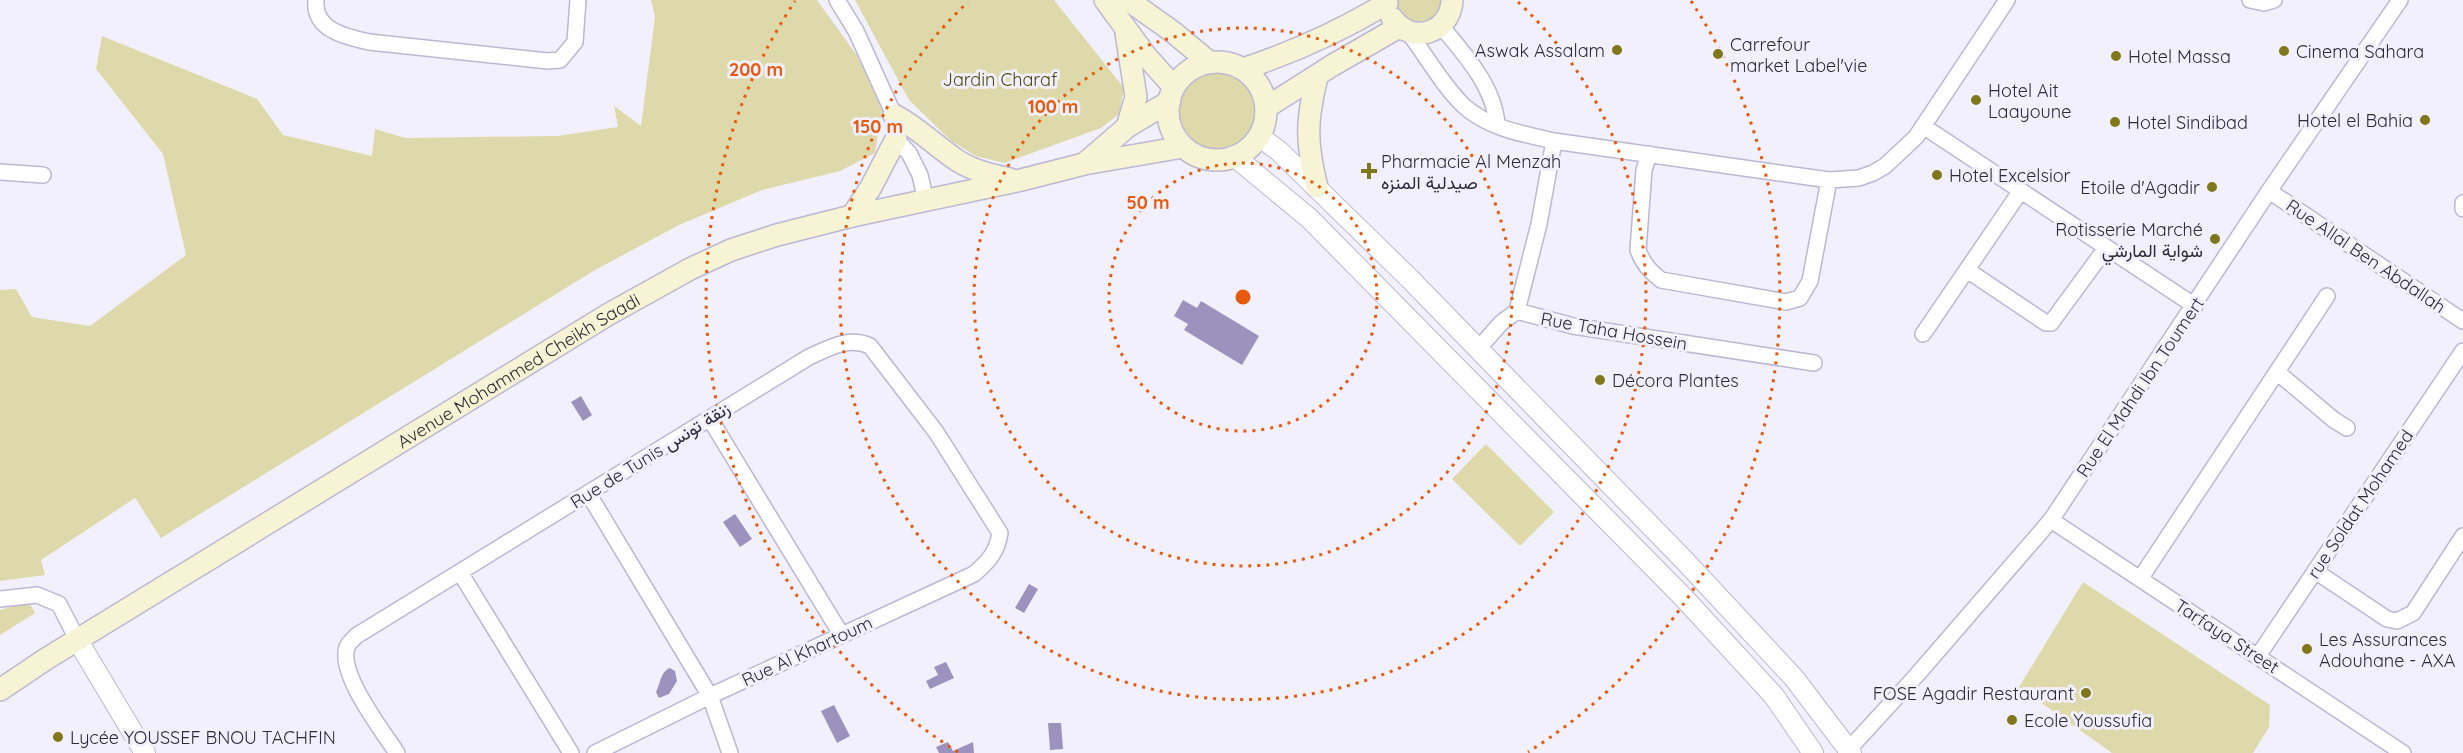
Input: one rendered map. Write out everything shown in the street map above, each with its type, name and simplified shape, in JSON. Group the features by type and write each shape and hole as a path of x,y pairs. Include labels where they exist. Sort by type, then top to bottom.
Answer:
{"main road":[{"path":"1106,0 1172,94"},
{"path":"1128,0 1173,32 1209,62"},
{"path":"1267,107 1334,65 1403,30 1425,34 1441,26 1452,9 1452,0"},
{"path":"1244,69 1293,52 1350,25 1387,2 1389,12 1403,30"},
{"path":"1125,26 1136,97 1127,127"},
{"path":"1209,62 1227,62 1244,69 1260,85 1267,107 1266,123 1260,137 1243,153 1234,156 1207,159 1183,147 1172,129 1168,112 1172,94 1189,71 1209,62"},
{"path":"1317,77 1309,109 1307,131 1308,153 1317,187"},
{"name":"Avenue Mohammed Cheikh Saadi","path":"1084,164 1127,127 1172,94"},
{"path":"894,115 913,125 960,163 985,174 1017,181"},
{"path":"852,216 872,187 896,139"},
{"name":"Avenue Mohammed Cheikh Saadi","path":"0,690 609,314 690,269 731,250 777,235 852,216 1017,181 1084,164 1183,147"}],"street":[{"path":"316,0 316,14 323,24 347,37 369,42 548,62 560,60 575,42 578,0"},
{"path":"837,0 856,31 894,115 896,139 911,157 920,175 926,201"},
{"path":"1403,30 1465,106 1483,119 1513,132 1554,141 1828,180 1859,178 1873,173 1885,166 1906,147 1923,126 2007,0"},
{"path":"2250,0 2264,3 2274,0"},
{"name":"Rue El Mahdi Ibn Toumert","path":"1850,751 2051,520 2269,191 2400,0"},
{"path":"1441,26 1466,56 1489,96 1496,114 1497,125"},
{"path":"1923,126 2194,306"},
{"path":"1260,137 1317,187 1479,348 1684,560 1794,678 1850,751"},
{"name":"Rue Taha Hossein","path":"1554,141 1539,224 1517,311 1573,326 1814,363"},
{"path":"1649,154 1644,170 1638,250 1649,270 1661,280 1786,302 1800,298 1810,280 1828,180"},
{"path":"1234,156 1310,219 1683,597 1774,696 1813,753"},
{"path":"0,172 43,175"},
{"name":"Rue Allal Ben Abdallah","path":"2269,191 2463,321"},
{"path":"1923,334 2020,192"},
{"path":"2463,203 2463,209"},
{"path":"1966,270 2046,323 2051,323 2106,248"},
{"path":"2140,579 2327,296"},
{"path":"1479,348 1501,322 1517,311"},
{"name":"Rue de Tunis زنقة تونس","path":"397,753 350,677 346,661 347,648 364,631 461,574 809,357 842,343 862,342 870,346 936,432 1000,533"},
{"name":"rue Soldat Mohamed","path":"2258,656 2463,351"},
{"path":"2277,372 2347,428"},
{"path":"710,419 841,634"},
{"path":"588,493 710,696 730,753"},
{"name":"Tarfaya Street","path":"2051,520 2403,753"},
{"name":"Rue Al Khartoum","path":"595,753 710,696 974,573 989,560 998,547 1000,533"},
{"path":"2315,571 2387,619 2397,621 2413,613 2463,536"},
{"path":"461,574 572,753"},
{"path":"0,599 37,595 59,603 88,661 145,753"}],"green space":[{"path":"651,0 817,0 858,57 882,110 875,153 840,171 762,190 679,225 595,270 161,538 135,498 41,560 45,575 0,581 0,290 16,289 32,317 90,326 186,255 163,154 96,69 102,36 257,99 283,135 372,156 375,129 405,138 557,136 618,127 614,106 641,126 655,17"},
{"name":"Jardin Charaf","path":"855,0 1054,0 1124,88 1119,114 1101,128 1004,163 976,156 951,141 909,100"},
{"path":"1396,0 1447,0 1433,21 1420,22 1404,17 1400,13"},
{"path":"1210,71 1226,71 1240,77 1251,88 1257,102 1257,118 1251,132 1240,143 1226,149 1210,149 1196,143 1185,132 1179,118 1179,102 1185,88 1196,77"},
{"path":"1486,444 1554,512 1520,546 1452,479"},
{"path":"2083,582 2270,705 2269,727 2253,753 2112,753 2019,687"},
{"path":"29,602 35,613 0,635 0,610"}],"shaded area":[{"path":"1183,300 1197,308 1201,301 1259,336 1242,365 1184,330 1188,324 1174,316"},
{"path":"581,396 592,415 583,421 571,402"},
{"path":"735,514 752,539 740,547 723,522"},
{"path":"1029,584 1038,589 1024,613 1015,608"},
{"path":"946,662 954,678 930,689 926,681 938,675 934,667"},
{"path":"670,668 675,671 677,681 669,694 659,698 656,692 662,675"},
{"path":"834,705 850,736 837,743 821,711"},
{"path":"1048,723 1061,723 1063,749 1050,750"},
{"path":"948,742 953,751 973,742 974,753 939,753 936,747"}],"place":[{"name":"Aswak Assalam","path":"1617,50"},
{"name":"Cinema Sahara","path":"2284,51"},
{"name":"Carrefour market Label'vie","path":"1718,54"},
{"name":"Hotel Massa","path":"2116,56"},
{"name":"Hotel Ait Laayoune","path":"1976,100"},
{"name":"Hotel el Bahia","path":"2425,120"},
{"name":"Hotel Sindibad","path":"2115,122"},
{"name":"Pharmacie Al Menzah صيدلية المنزه","path":"1369,171"},
{"name":"Hotel Excelsior","path":"1937,175"},
{"name":"Etoile d'Agadir","path":"2212,187"},
{"name":"Rotisserie Marché شواية المارشي","path":"2215,239"},
{"name":"Décora Plantes","path":"1600,380"},
{"name":"Les Assurances Adouhane - AXA","path":"2307,649"},
{"name":"FOSE Agadir Restaurant","path":"2086,693"},
{"name":"Ecole Youssufia","path":"2012,720"},
{"name":"Lycée YOUSSEF BNOU TACHFIN","path":"58,737"}]}
